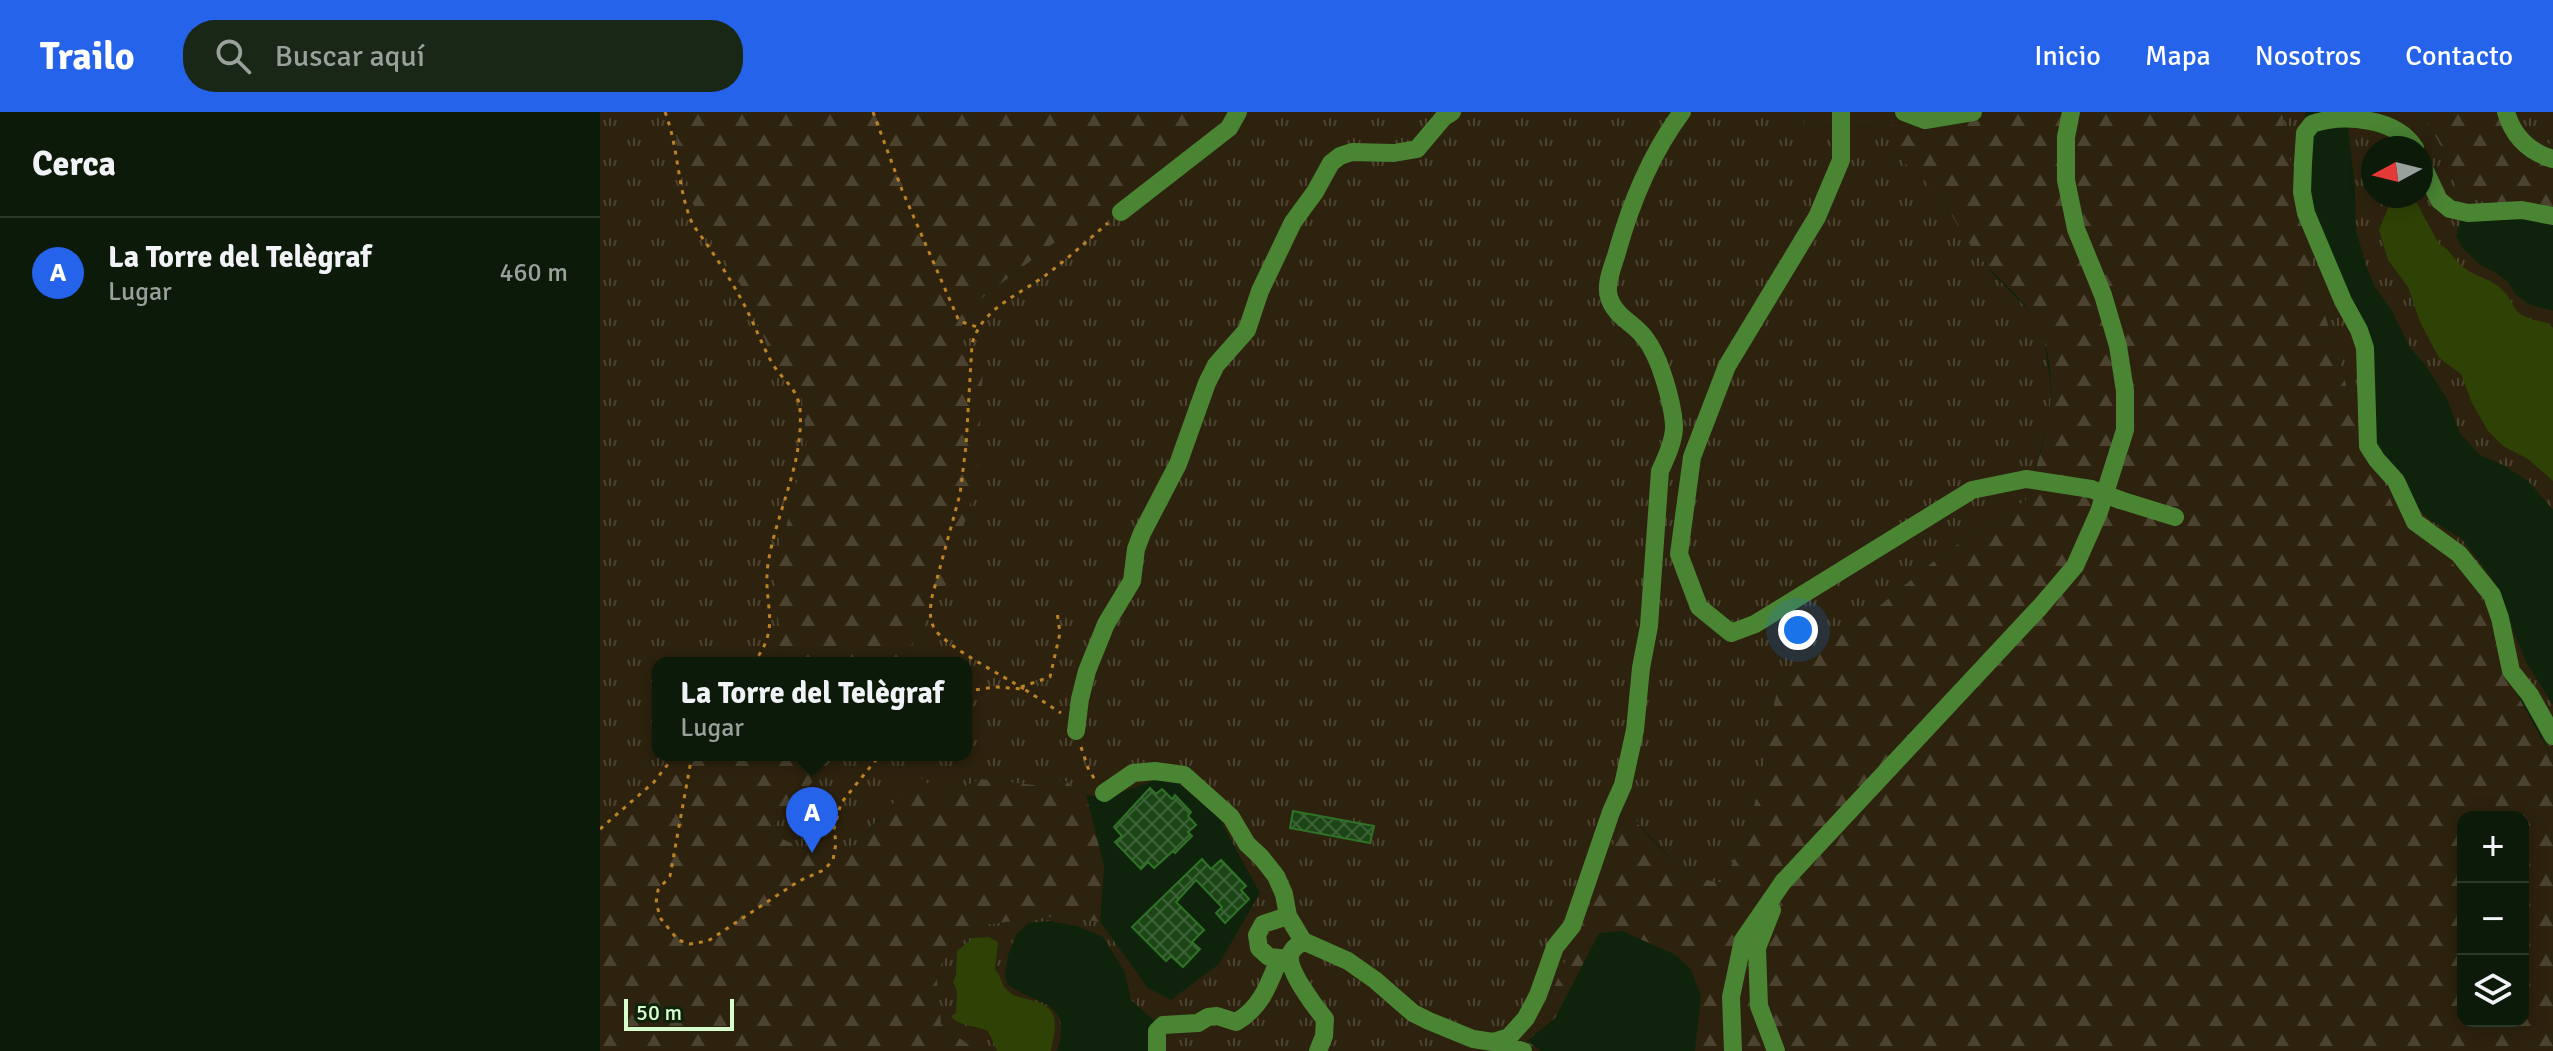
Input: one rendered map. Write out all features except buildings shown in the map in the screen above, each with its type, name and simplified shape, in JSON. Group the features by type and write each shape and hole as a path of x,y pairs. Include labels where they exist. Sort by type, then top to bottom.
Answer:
{"lane":[{"path":"1121,212 1229,128 1238,112"},
{"path":"1076,731 1087,671 1106,624 1132,581 1136,549 1142,533 1178,464 1207,383 1216,365 1247,330 1260,291 1293,222 1331,163 1340,156 1352,152 1394,153 1417,149 1452,112"},
{"path":"1493,1042 1509,1037 1526,1018 1538,995 1555,947 1572,926 1623,785 1635,730 1649,626 1660,471 1675,427 1658,360 1645,337 1615,309 1608,296 1609,280 1643,176 1682,112"},
{"path":"1841,112 1841,160 1817,217 1727,366 1692,457 1679,554 1699,607 1731,633 1755,624 1972,490 2026,479 2091,489 2175,517"},
{"path":"1904,112 1925,120 1973,112"},
{"path":"1733,1051 1731,997 1743,940 1783,882 1976,677 2075,566 2099,512 2125,430 2125,391 2118,346 2103,295 2076,229 2066,180 2066,137 2071,112"},
{"path":"2506,112 2522,142 2532,151 2553,159"},
{"path":"2407,136 2384,125 2333,119 2312,124 2305,133 2302,192 2306,213 2365,348 2368,446 2396,481 2415,522 2459,554 2492,595 2511,671 2530,695 2553,736"},
{"path":"2433,187 2439,200 2450,209 2468,213 2522,210 2553,216"},
{"path":"1104,793 1133,773 1155,771 1184,775 1231,817 1247,844 1276,876 1284,894 1288,916 1303,941 1348,961 1413,1013 1451,1032 1523,1051"},
{"path":"1776,1051 1759,1006 1757,948 1783,882"},
{"path":"1284,959 1269,957 1259,948 1257,935 1263,924 1288,916"},
{"path":"1157,1051 1157,1031 1163,1025 1198,1023 1217,1016 1236,1022 1249,1015 1284,959 1303,941"},
{"path":"1284,959 1303,992 1325,1019 1324,1036 1318,1051"}],"path":[{"path":"665,112 693,225 741,298 775,368 797,394 799,425 793,471 767,571 770,628 767,646 758,657"},
{"path":"873,112 902,190 959,321 977,327"},
{"path":"972,657 935,630 930,613 960,494 972,344 977,327 989,313 1050,272 1121,212"},
{"path":"972,690 1023,688 1050,677 1060,633 1057,612"},
{"path":"972,657 1064,715 1076,731 1088,768 1104,793"},
{"path":"600,829 654,782 670,761"},
{"path":"691,761 670,876 658,890 656,903 661,919 678,940 690,944 708,941 799,881 824,870 833,860 836,843 834,829 841,803 875,761"}],"green space":[{"path":"600,112 670,112 696,215 745,292 775,365 801,391 807,442 775,572 778,655 652,657 652,761 672,761 626,816 600,836"},
{"path":"670,112 1209,112 1193,137 982,298 948,345 983,368 977,481 946,585 914,640 910,657 776,657 779,627 775,572 807,442 801,391 775,365 745,292 696,215"},
{"path":"1209,112 1801,112 1806,128 1891,127 1890,136 1899,158 1931,186 1994,275 2038,323 2044,338 2051,412 2026,500 1940,556 1782,679 1775,698 1767,758 1759,789 1725,882 1709,881 1681,867 1623,808 1609,862 1544,1010 1518,1038 1488,1051 1155,1051 1157,1023 1131,1000 1125,972 1103,937 1077,926 1049,921 1028,923 1016,935 1005,973 1007,984 1049,1006 1056,1013 1061,1034 1057,1051 977,1051 941,1024 937,979 946,946 973,926 1056,916 1100,922 1148,988 1171,1000 1219,964 1260,893 1219,818 1177,782 1155,780 1108,797 1086,795 1064,780 1034,785 981,779 878,819 857,845 812,853 768,832 831,761 972,761 972,657 910,657 914,640 946,585 947,346 982,298 1192,137"},
{"path":"1801,112 1901,112 1891,127 1806,128"},
{"path":"1900,112 2282,112 2306,252 2367,454 2405,534 2435,548 2466,576 2488,609 2502,666 2553,760 2553,1051 1695,1051 1701,996 1691,970 1676,955 1622,931 1599,933 1555,1018 1527,1041 1541,1051 1488,1051 1518,1038 1544,1010 1609,862 1623,807 1681,867 1709,881 1725,882 1759,789 1767,758 1775,698 1782,679 1940,556 2026,500 2044,439 2051,398 2051,377 2042,334 2021,300 1982,261 1935,192 1896,153 1890,140 1892,124"},
{"path":"2282,112 2305,112 2308,198 2363,325 2374,445 2404,476 2417,507 2430,520 2461,538 2493,580 2526,662 2553,705 2553,760 2466,576 2435,548 2405,535 2367,454 2306,252"},
{"path":"2336,112 2422,112 2442,148 2460,194 2500,207 2539,203 2553,208 2462,216 2456,236 2463,249 2509,283 2515,294 2530,305 2553,311 2553,510 2528,481 2480,455 2460,433 2447,399 2411,349 2392,311 2375,287 2356,230 2348,125"},
{"path":"2422,112 2517,112 2531,133 2553,145 2553,208 2539,203 2500,207 2460,194 2442,148"},
{"path":"2517,112 2553,112 2553,145 2531,133"},
{"path":"672,761 831,761 768,832 812,853 857,845 918,775 943,796 981,779 1034,785 1064,780 1086,795 1104,866 1100,922 1056,916 973,926 946,946 937,979 941,1024 977,1051 600,1051 600,836 626,816"}],"shaded area":[{"path":"2388,208 2420,208 2439,244 2459,263 2495,284 2519,312 2549,323 2553,328 2553,481 2528,459 2503,446 2488,431 2472,403 2461,374 2439,358 2420,322 2408,287 2388,260 2379,230"},
{"path":"989,937 998,942 995,970 1005,989 1041,1004 1052,1013 1055,1026 1051,1051 997,1051 988,1031 951,1016 956,1013 957,991 953,982 957,951 973,938"}],"place":[{"name":"La Torre del Telègraf","path":"812,853"}]}
